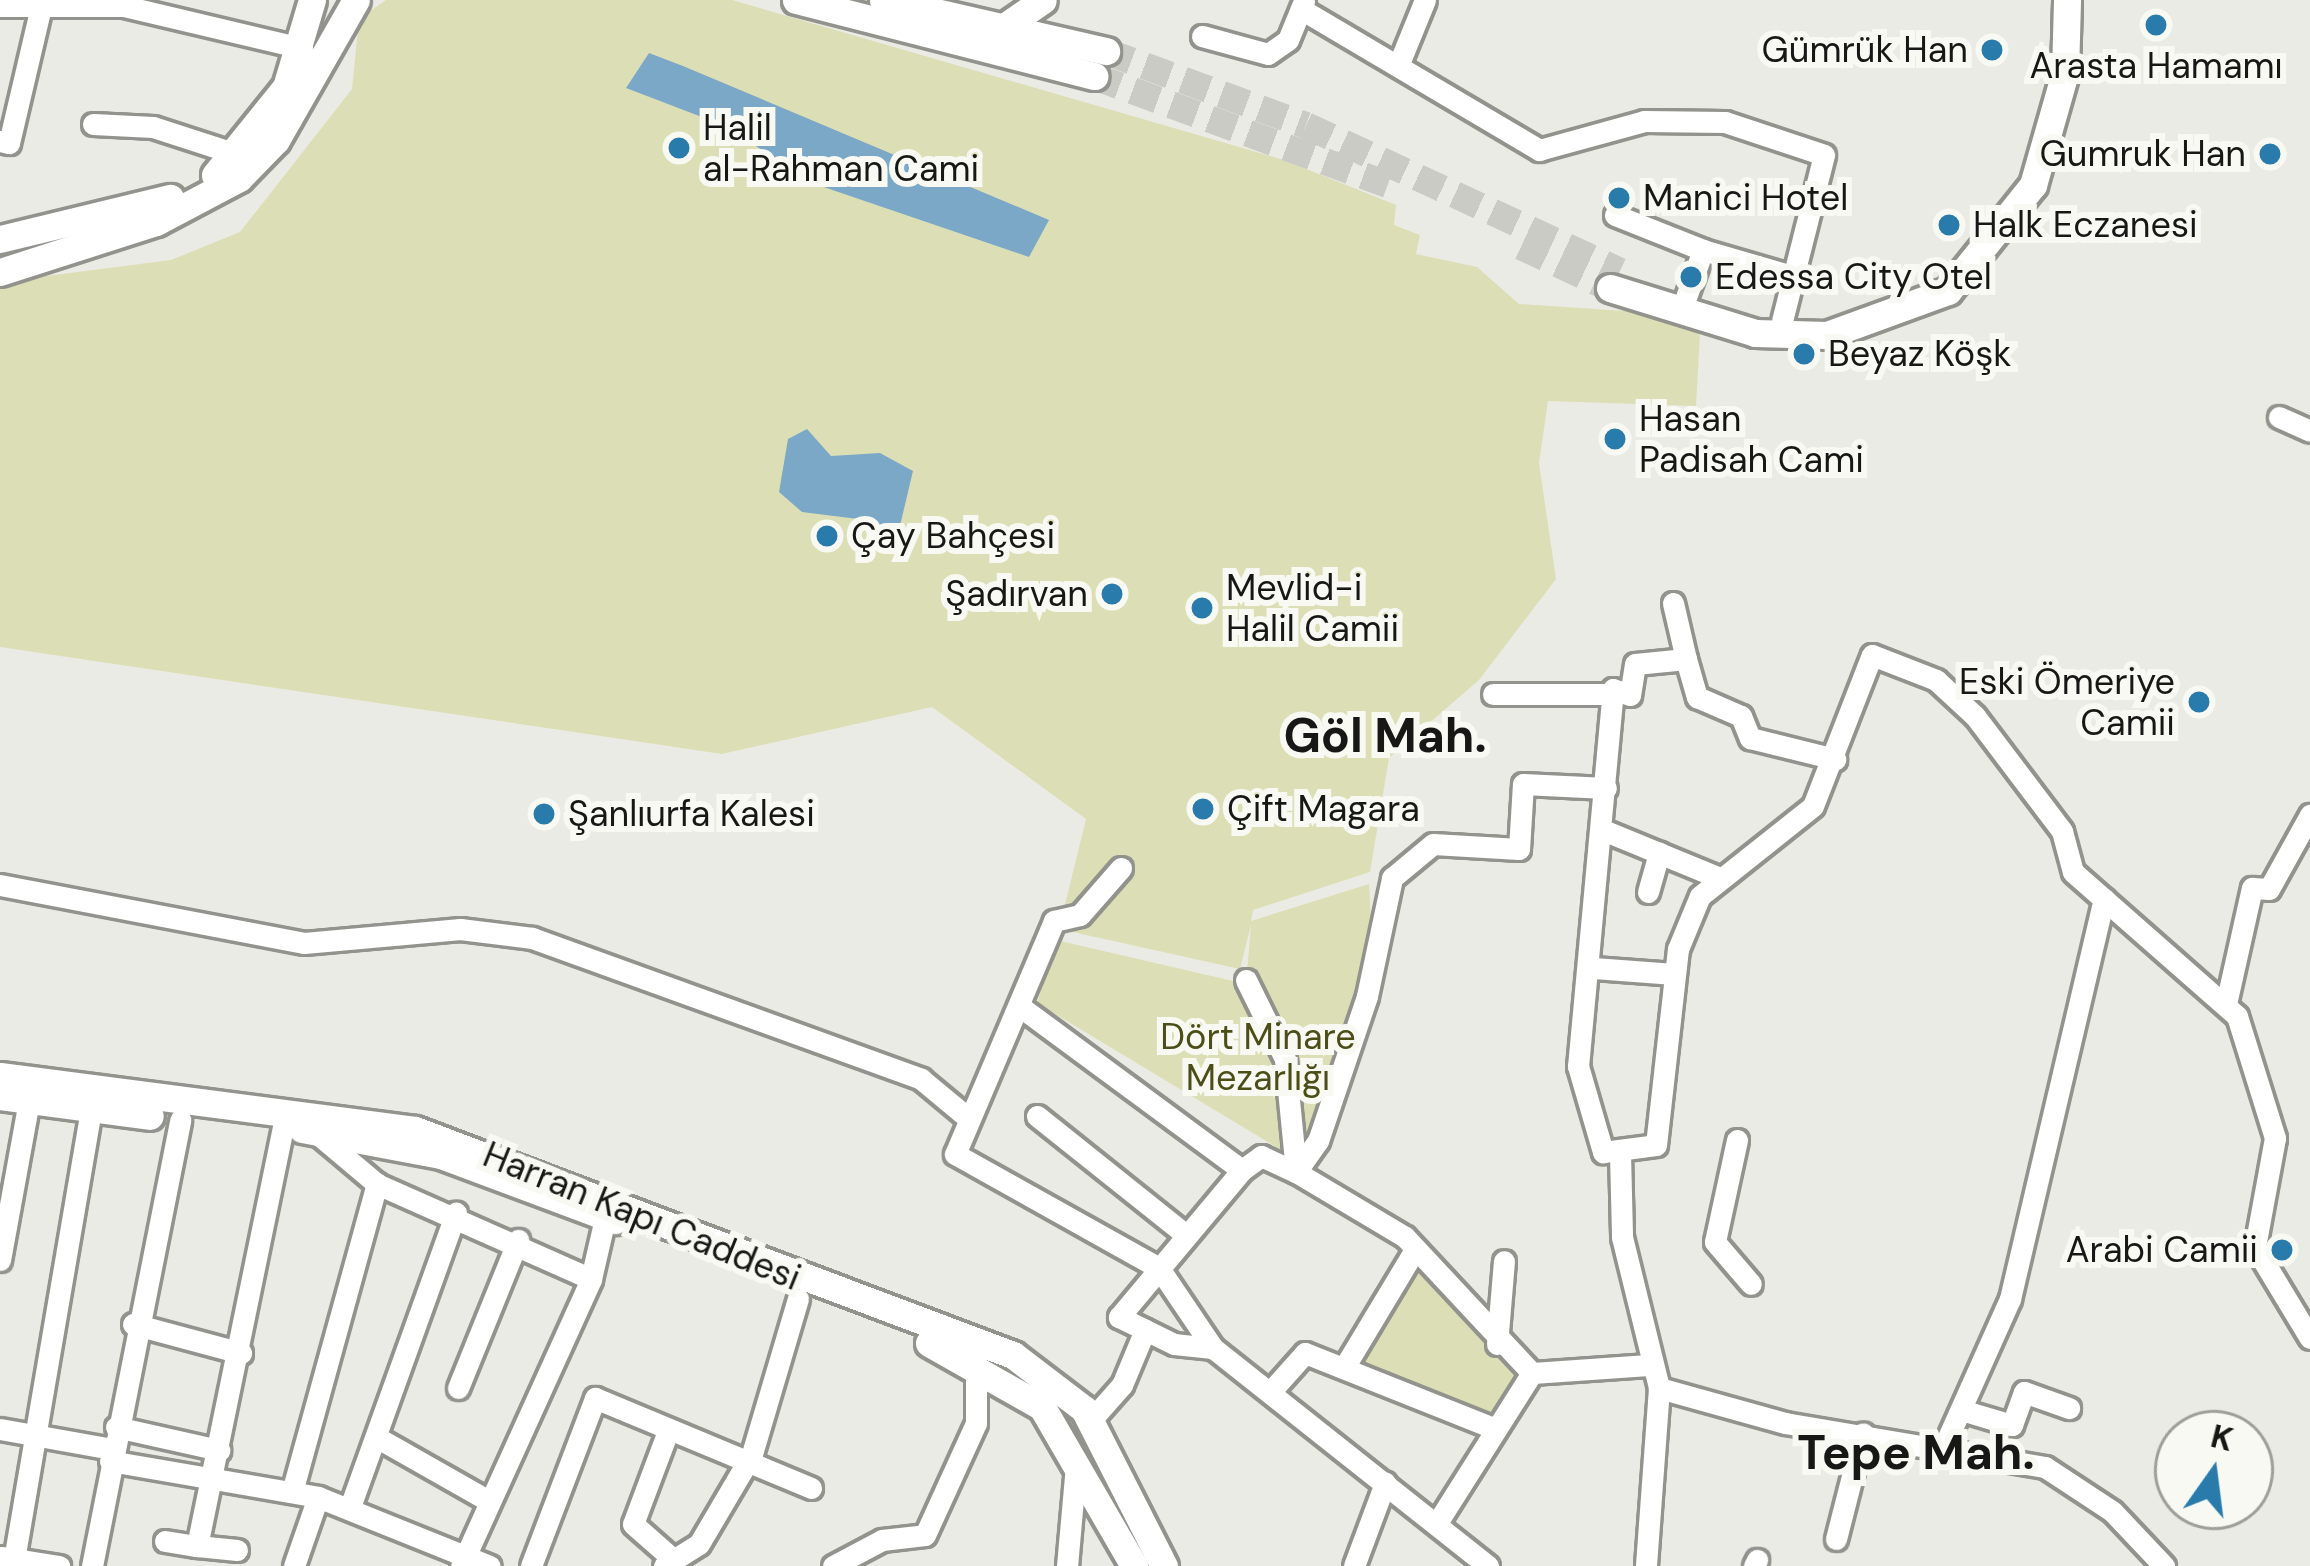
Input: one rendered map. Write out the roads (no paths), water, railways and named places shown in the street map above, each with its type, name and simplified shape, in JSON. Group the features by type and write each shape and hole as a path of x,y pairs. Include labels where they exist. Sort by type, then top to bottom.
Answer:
{"main road":[{"path":"8,231 161,202 239,154 302,48 312,0"},
{"path":"0,272 171,217 239,178 276,140 356,0"},
{"path":"796,0 1100,64 1005,13 884,0"},
{"path":"1005,13 1043,0"},
{"path":"2048,0 2050,73 2026,170 1980,241 1941,280 1897,299 1782,321 1615,279 1755,333 1827,335 1948,291 2033,184 2065,73 2067,0"},
{"name":"Harran Kapı Caddesi","path":"0,1076 370,1120 466,1145 586,1187 662,1231 1013,1355 1091,1420 1164,1566"},
{"name":"Harran Kapı Caddesi","path":"0,1096 180,1120 314,1130 441,1155 606,1214 798,1299 976,1362 1042,1406 1134,1566"}],"street":[{"path":"1398,66 1425,0"},
{"path":"0,141 9,143 41,2"},
{"path":"0,6 125,3 302,48"},
{"path":"1202,36 1268,54 1303,4 1539,150 1644,121 1725,122 1824,154 1782,321"},
{"path":"93,124 153,127 239,154"},
{"path":"1615,215 1703,250 1792,275"},
{"path":"1685,300 1703,250"},
{"path":"2279,417 2310,431"},
{"path":"1672,603 1697,697 1741,716 1750,739 1835,759"},
{"path":"1612,694 1594,968 1579,1096 1604,1152 1656,1145 1674,974 1715,876 1813,806 1872,656 1936,680 2029,783 2073,872 2227,1004 2273,1110 2255,1247 2310,1338"},
{"path":"1493,694 1630,695 1635,664 1686,658"},
{"path":"1295,1172 1318,1141 1360,1017 1392,878 1433,844 1520,849 1523,784 1606,788"},
{"path":"2227,1004 2252,888 2270,889 2310,815"},
{"path":"1603,830 1715,876"},
{"path":"1648,892 1659,853"},
{"path":"1121,868 1080,915 1054,921 1022,1008 968,1118 956,1154 1159,1268 1213,1348 1488,1566"},
{"path":"0,885 304,943 460,929 532,938 921,1079 968,1118"},
{"path":"1946,1442 1968,1412 2010,1299 2104,899"},
{"path":"1594,968 1674,974"},
{"path":"1246,980 1286,1059 1295,1172"},
{"path":"1022,1008 1242,1170"},
{"path":"0,1260 29,1101"},
{"path":"59,1566 7,1558 35,1438 91,1109"},
{"path":"1037,1116 1186,1234"},
{"path":"92,1566 133,1324 180,1120"},
{"path":"197,1546 241,1353 283,1127"},
{"path":"314,1130 377,1184 518,1240 591,1279"},
{"path":"1737,1140 1715,1242 1751,1284"},
{"path":"1620,1153 1622,1237 1649,1365 1659,1388 1646,1566"},
{"path":"1213,1348 1145,1330 1120,1317 1242,1170 1261,1156 1295,1172 1414,1251 1497,1344 1532,1372 1649,1365"},
{"path":"292,1492 377,1184"},
{"path":"350,1507 456,1213"},
{"path":"465,1559 591,1279 606,1214"},
{"path":"458,1388 518,1240"},
{"path":"1345,1366 1414,1251"},
{"path":"1497,1344 1504,1261"},
{"path":"668,1430 633,1524 669,1563 699,1544 737,1465 761,1430 798,1299"},
{"path":"133,1324 241,1353"},
{"path":"1091,1420 1122,1385 1145,1330"},
{"path":"1271,1391 1304,1352 1493,1428"},
{"path":"833,1566 882,1540 922,1555 976,1423 976,1362"},
{"path":"1437,1523 1532,1372"},
{"path":"1659,1388 1863,1433 1946,1442 2045,1467 2112,1511 2164,1566"},
{"path":"1968,1412 2012,1425 2024,1392 2069,1408"},
{"path":"531,1566 595,1398 737,1465 812,1488"},
{"path":"0,1429 35,1438 113,1446 219,1450"},
{"path":"1836,1539 1863,1433"},
{"path":"377,1438 489,1501"},
{"path":"113,1446 212,1479 350,1507 490,1566"},
{"path":"1067,1566 1076,1460"},
{"path":"1354,1566 1385,1483"},
{"path":"294,1566 318,1497"},
{"path":"165,1541 237,1550"},
{"path":"699,1544 708,1566"}],"water":[{"path":"649,53 1049,220 1029,257 809,182 728,127 626,88"},
{"path":"807,429 831,456 880,453 913,471 899,530 867,533 858,519 802,512 779,492 788,439"}],"tunnel":[{"path":"1106,51 1306,125 1620,271"},
{"path":"1094,76 1388,184"},
{"path":"1521,246 1610,288"}],"place":[{"name":"Arasta Hamamı","path":"2156,25"},
{"name":"Gümrük Han","path":"1992,50"},
{"name":"Halil al-Rahman Cami","path":"679,148"},
{"name":"Gumruk Han","path":"2270,154"},
{"name":"Manici Hotel","path":"1619,198"},
{"name":"Halk Eczanesi","path":"1949,225"},
{"name":"Edessa City Otel","path":"1691,277"},
{"name":"Beyaz Köşk","path":"1804,354"},
{"name":"Hasan Padisah Cami","path":"1615,439"},
{"name":"Çay Bahçesi","path":"827,536"},
{"name":"Şadırvan","path":"1112,594"},
{"name":"Mevlid-i Halil Camii","path":"1202,608"},
{"name":"Eski Ömeriye Camii","path":"2199,702"},
{"name":"Çift Magara","path":"1203,809"},
{"name":"Şanlıurfa Kalesi","path":"544,814"},
{"name":"Arabi Camii","path":"2282,1250"}],"district":[{"name":"Göl Mah.","path":"1385,736"},
{"name":"Tepe Mah.","path":"1916,1453"}],"park label":[{"name":"Dört Minare Mezarlığı","path":"1258,1056"}]}
